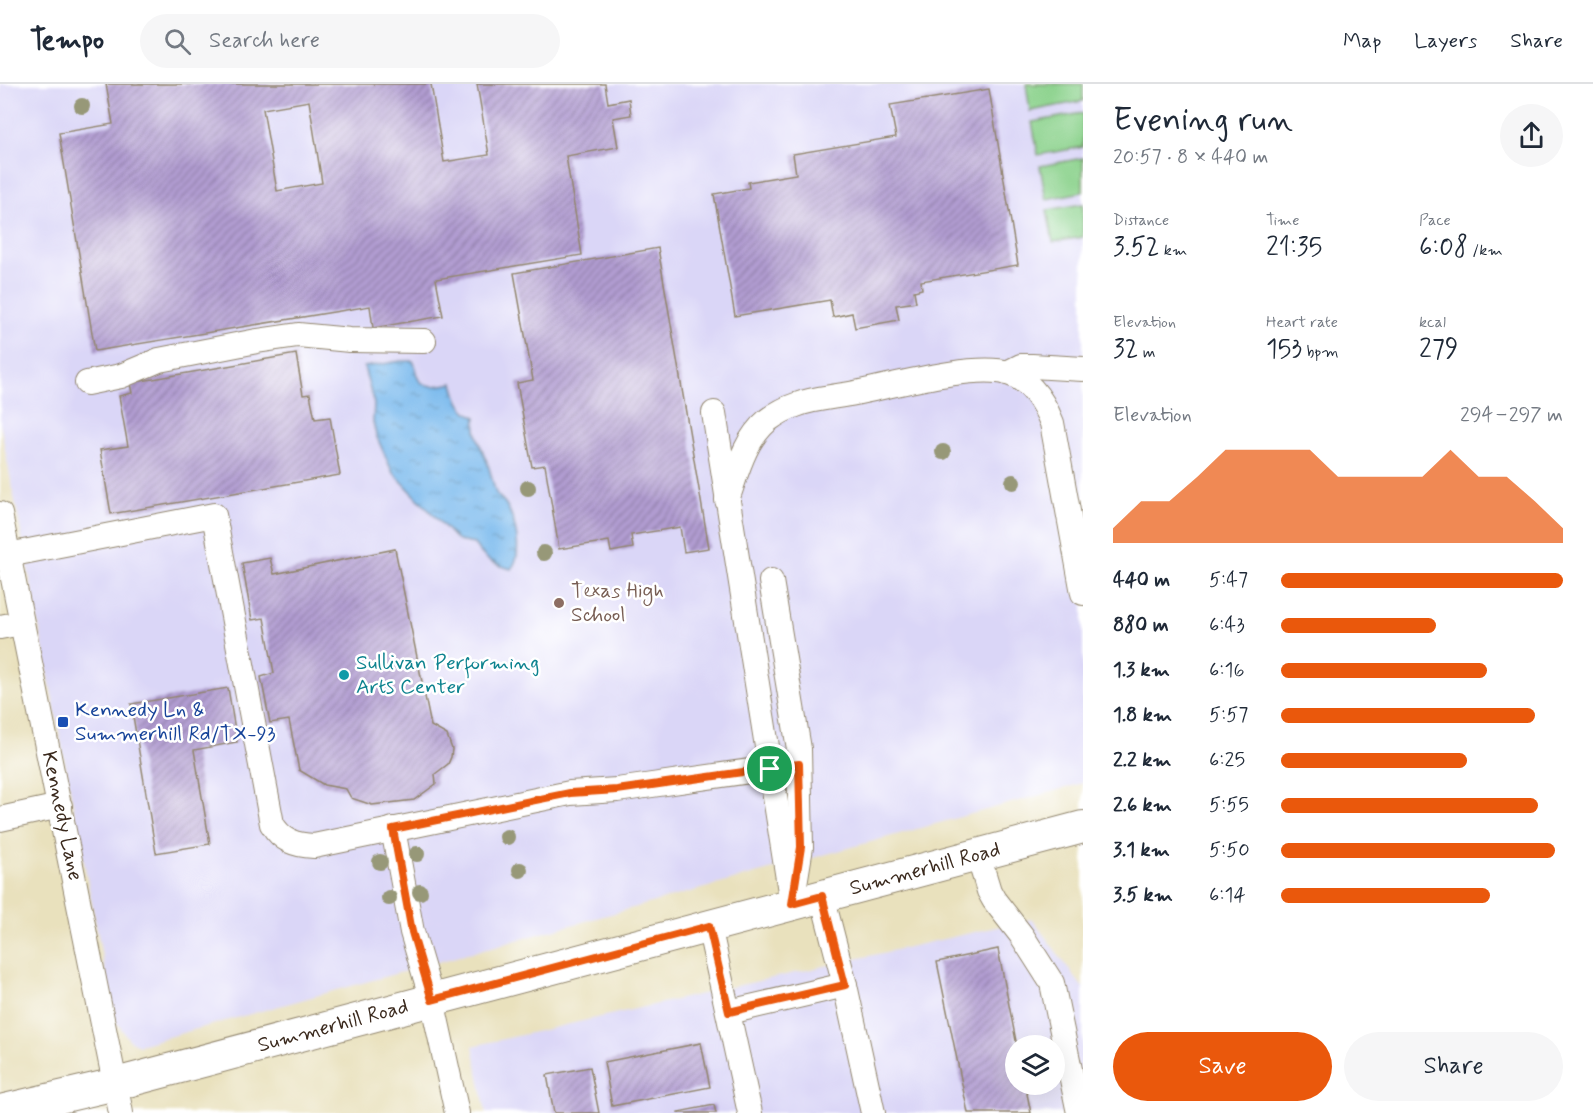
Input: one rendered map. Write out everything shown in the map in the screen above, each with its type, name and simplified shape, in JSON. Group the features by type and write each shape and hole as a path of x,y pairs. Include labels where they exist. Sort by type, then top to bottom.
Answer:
{"main road":[{"name":"Summerhill Road","path":"0,1111 119,1098 432,1000 1083,827"}],"street":[{"path":"87,383 122,376 159,360 298,335 350,340 424,341"},
{"path":"1008,373 1021,366 1083,369"},
{"path":"727,500 742,454 758,430 769,419 797,404 974,370 1008,373 1021,379 1035,393 1046,407 1052,423 1083,593"},
{"path":"714,414 792,904"},
{"name":"Kennedy Lane","path":"0,513 8,555 10,625 60,806 119,1098"},
{"path":"8,555 214,515 272,824 286,841 300,846 314,846 570,793 617,790 799,764"},
{"path":"771,581 797,733 801,847 792,904"},
{"path":"0,819 60,806"},
{"path":"393,829 412,932 432,1000 457,1113"},
{"path":"978,855 994,900 1022,936 1052,983 1079,1113"},
{"path":"822,896 845,985 873,1113"},
{"path":"709,926 750,1113"},
{"path":"729,1012 845,985"}],"shaded area":[{"name":"Texas High School","path":"0,84 1083,84 1083,783 139,1045 130,1041 114,1019 0,423"},
{"path":"1032,919 1083,988 1083,1113 486,1113 473,1046"}],"green space":[{"path":"1026,84 1083,84 1083,101 1030,111"},
{"path":"1083,113 1083,147 1038,155 1032,122"},
{"path":"1083,158 1083,192 1046,199 1040,166"},
{"path":"1083,204 1083,237 1053,242 1047,210"}],"water":[{"path":"413,361 417,376 423,384 438,386 453,383 460,403 466,411 476,417 478,437 496,493 509,510 515,527 517,555 511,569 490,561 474,544 458,541 392,471 376,435 373,422 374,404 364,367"}],"building":[{"path":"106,84 431,84 444,162 489,155 477,84 605,84 608,103 629,99 631,115 613,118 618,147 566,156 582,255 436,279 443,316 373,328 370,306 95,351 59,133 113,124","holes":["309,101 322,183 277,191 263,109"]},
{"path":"989,89 1018,265 921,281 922,289 914,291 916,302 896,305 899,320 855,328 852,313 833,317 830,300 735,316 714,194 749,188 748,182 796,174 793,154 896,137 890,105"},
{"path":"658,248 709,548 684,552 680,527 631,535 633,548 611,552 609,541 559,549 545,465 532,467 517,383 533,380 514,273"},
{"path":"296,354 303,395 310,394 315,419 330,417 340,475 111,514 100,450 128,446 119,396 132,393 130,383"},
{"name":"Sullivan Performing Arts Center","path":"395,549 431,726 447,735 452,749 448,764 435,774 436,784 414,800 372,805 351,798 346,789 324,785 299,770 289,720 270,723 261,677 274,673 264,618 252,620 242,563 270,558 274,574"},
{"path":"228,688 237,742 194,750 210,844 156,853 131,704"},
{"path":"998,949 1015,1035 1005,1035 1005,1095 1027,1095 1031,1113 968,1113 937,962"},
{"path":"701,1043 710,1087 612,1106 604,1062"},
{"path":"590,1067 599,1113 554,1113 547,1075"},
{"path":"714,1105 716,1113 678,1113 678,1112"}],"place":[{"name":"Texas High School","path":"559,603"},
{"name":"Sullivan Performing Arts Center","path":"344,675"},
{"name":"Kennedy Ln & Summerhill Rd/TX-93","path":"63,722"}],"route":[{"path":"799,764 801,847 792,904 822,896 845,985 729,1012 709,926 432,1000 412,932 393,829 570,793 617,790 770,769 799,764"}]}
